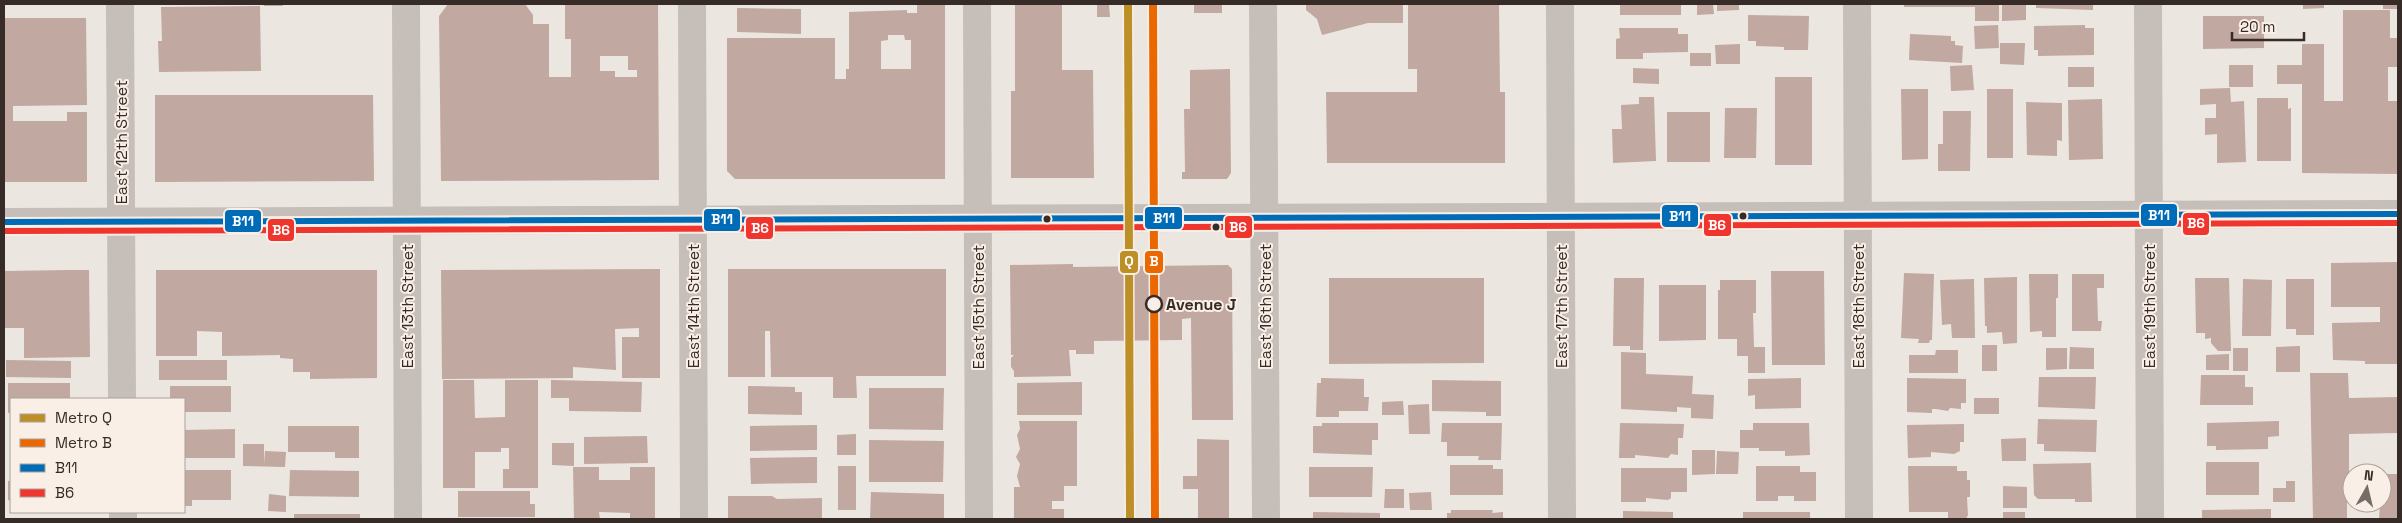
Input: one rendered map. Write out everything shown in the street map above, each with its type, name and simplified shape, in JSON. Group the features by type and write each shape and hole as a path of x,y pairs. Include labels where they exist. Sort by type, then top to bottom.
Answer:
{"street":[{"name":"East 12th Street","path":"120,4 122,398"},
{"name":"East 13th Street","path":"406,4 408,519"},
{"name":"East 14th Street","path":"692,4 694,519"},
{"name":"East 15th Street","path":"977,4 979,519"},
{"name":"East 16th Street","path":"1263,4 1266,519"},
{"name":"East 17th Street","path":"1560,4 1562,519"},
{"name":"East 18th Street","path":"1857,4 1859,519"},
{"name":"East 19th Street","path":"2148,4 2150,519"},
{"path":"4,222 2398,214"}],"building":[{"path":"264,4 283,4 283,6 264,6"},
{"path":"448,4 525,4 533,15 533,24 549,24 549,77 571,77 571,39 565,39 565,4 658,4 659,180 441,181 439,16","holes":["600,56 628,56 628,70 637,70 637,77 615,77 615,71 600,71"]},
{"path":"1015,4 1062,4 1062,70 1093,70 1094,178 1011,178 1011,91 1015,91"},
{"path":"1097,4 1109,4 1110,17 1097,17"},
{"path":"1194,4 1222,4 1222,13 1194,13"},
{"path":"1306,4 1403,4 1403,23 1368,23 1322,35 1317,19 1306,10"},
{"path":"1408,4 1499,4 1500,92 1505,92 1505,163 1327,163 1326,92 1417,92 1417,69 1408,69"},
{"path":"1620,4 1681,4 1681,15 1620,15"},
{"path":"1697,4 1713,4 1714,14 1697,15"},
{"path":"1717,4 1739,4 1739,10 1717,11"},
{"path":"1904,4 1999,4 1999,21 1975,21 1975,7 1904,7"},
{"path":"2036,4 2093,4 2093,10 2036,8"},
{"path":"2303,4 2324,4 2324,8 2303,9"},
{"path":"2383,4 2398,4 2398,9 2383,9"},
{"path":"917,5 945,5 945,179 735,179 727,171 727,38 835,38 835,79 846,79 846,69 849,69 849,12 907,10 907,13 917,13","holes":["888,35 904,35 905,40 911,40 911,69 881,69 881,41 888,40"]},
{"path":"2002,5 2026,5 2026,20 2002,21"},
{"path":"260,6 261,71 159,72 158,41 162,41 161,7"},
{"path":"737,8 801,9 801,34 737,32"},
{"path":"2343,10 2390,10 2390,38 2398,38 2398,67 2388,67 2388,101 2398,101 2398,174 2302,173 2302,84 2277,84 2277,65 2302,65 2302,44 2324,44 2324,101 2343,101"},
{"path":"1748,15 1809,16 1808,50 1784,50 1784,47 1756,46 1756,41 1748,41"},
{"path":"2203,16 2264,16 2264,48 2203,49"},
{"path":"4,18 86,18 87,105 13,106 13,121 67,121 67,112 87,112 87,182 4,182"},
{"path":"1998,25 1999,48 1975,49 1974,26"},
{"path":"2085,25 2085,28 2094,28 2094,55 2038,56 2038,50 2034,50 2034,26"},
{"path":"1619,28 1678,28 1678,34 1688,34 1688,52 1643,53 1643,59 1616,59 1616,39 1620,38"},
{"path":"1910,34 1951,36 1951,41 1955,41 1955,45 1963,46 1962,63 1909,60"},
{"path":"2000,43 2025,43 2024,65 2000,64"},
{"path":"1740,44 1740,64 1716,64 1715,45"},
{"path":"1690,53 1711,53 1711,66 1690,66"},
{"path":"1972,65 1974,90 1951,91 1950,66"},
{"path":"2229,65 2253,65 2253,87 2229,87"},
{"path":"2068,67 2094,67 2094,87 2068,87"},
{"path":"1633,68 1659,69 1659,84 1633,83"},
{"path":"1230,69 1231,173 1227,179 1182,179 1182,172 1185,172 1184,109 1190,109 1190,70"},
{"path":"1775,77 1812,77 1812,165 1775,165"},
{"path":"2230,88 2231,102 2244,101 2246,162 2217,163 2217,134 2205,135 2205,118 2216,118 2216,104 2200,105 2200,89"},
{"path":"1901,89 1928,89 1928,159 1902,160"},
{"path":"1987,89 2013,89 2013,158 1987,158"},
{"path":"155,95 373,95 374,181 155,182"},
{"path":"1639,97 1654,97 1656,161 1613,163 1612,129 1622,129 1621,105 1639,104"},
{"path":"2257,98 2288,98 2288,109 2291,108 2291,161 2257,161"},
{"path":"2102,99 2103,159 2069,160 2068,100"},
{"path":"2026,102 2062,103 2062,141 2057,140 2057,156 2027,155"},
{"path":"1725,108 1757,108 1756,158 1724,158"},
{"path":"1943,111 1971,111 1970,171 1938,171 1938,144 1943,144"},
{"path":"1667,112 1710,112 1710,162 1667,162"},
{"path":"2398,262 2398,364 2365,364 2365,361 2333,360 2332,323 2380,322 2380,307 2331,307 2331,263"},
{"path":"1073,264 1073,267 1228,265 1232,269 1233,420 1192,420 1191,318 1182,319 1182,340 1094,341 1094,354 1076,354 1076,350 1069,350 1071,376 1014,377 1014,371 1011,367 1011,358 1014,355 1011,355 1010,265"},
{"path":"660,269 660,378 622,378 622,337 639,337 639,328 615,329 616,370 573,367 573,378 442,379 441,270"},
{"path":"728,269 946,269 946,376 856,376 857,398 833,398 833,377 771,377 770,331 765,331 765,377 728,377"},
{"path":"89,270 90,357 24,358 24,328 4,328 4,271"},
{"path":"156,270 377,270 377,378 310,379 310,372 293,372 293,359 280,358 280,355 222,356 222,332 197,331 197,356 156,356"},
{"path":"1771,271 1824,271 1825,365 1772,365"},
{"path":"1904,273 1934,274 1932,340 1929,343 1918,343 1919,339 1901,338"},
{"path":"2029,274 2058,274 2056,337 2042,337 2042,331 2030,332"},
{"path":"2072,274 2104,274 2104,288 2097,288 2098,321 2102,321 2101,331 2072,331"},
{"path":"2017,277 2017,343 2003,344 2002,332 1987,333 1987,326 1985,326 1984,278"},
{"path":"1329,278 1484,278 1484,363 1329,364"},
{"path":"1614,278 1644,278 1643,350 1630,350 1630,346 1613,346"},
{"path":"2195,278 2229,278 2231,351 2218,351 2211,343 2211,338 2205,339 2205,333 2196,333"},
{"path":"1974,279 1975,338 1952,338 1951,324 1942,325 1940,280"},
{"path":"2243,279 2272,280 2271,336 2242,336"},
{"path":"2286,279 2314,279 2314,335 2296,335 2296,329 2286,329"},
{"path":"1720,280 1756,280 1756,313 1753,313 1754,347 1765,347 1765,373 1748,373 1748,356 1737,356 1737,339 1718,339 1718,290 1720,290"},
{"path":"1659,285 1706,285 1706,340 1659,341"},
{"path":"1982,345 1997,345 1997,371 1982,371"},
{"path":"2300,346 2300,372 2276,372 2276,347"},
{"path":"2070,347 2094,348 2094,369 2069,369"},
{"path":"2046,348 2067,348 2067,369 2046,370"},
{"path":"2233,348 2248,348 2248,371 2233,371"},
{"path":"1936,350 1958,350 1958,373 1909,373 1909,355 1935,355"},
{"path":"1621,352 1646,353 1646,374 1693,376 1692,394 1714,395 1713,419 1691,418 1691,408 1677,407 1677,412 1621,409"},
{"path":"2229,354 2229,370 2206,370 2206,355"},
{"path":"6,360 71,361 71,378 6,377"},
{"path":"159,360 227,360 227,380 159,380"},
{"path":"2310,373 2348,373 2349,398 2398,397 2398,433 2349,434 2349,463 2342,463 2342,513 2347,513 2347,519 2313,519"},
{"path":"2201,375 2245,375 2245,387 2253,387 2253,405 2200,405"},
{"path":"2039,377 2096,377 2095,409 2038,407"},
{"path":"1321,378 1364,379 1364,397 1369,397 1368,411 1339,411 1339,417 1316,417 1317,383 1321,383"},
{"path":"1801,378 1801,408 1755,409 1755,395 1748,396 1748,379"},
{"path":"1907,378 1966,379 1966,403 1961,403 1961,409 1950,408 1948,411 1932,409 1932,413 1907,412"},
{"path":"443,380 474,380 475,418 505,417 505,380 538,380 538,488 503,488 503,469 509,469 509,448 501,448 501,452 475,452 475,488 443,488"},
{"path":"551,380 642,382 641,412 569,411 569,398 551,398"},
{"path":"1432,380 1501,381 1501,416 1486,416 1486,412 1432,411"},
{"path":"1082,382 1082,415 1017,415 1017,383"},
{"path":"8,383 70,383 70,398 10,398 10,413 8,413"},
{"path":"170,386 231,386 231,412 185,412 185,398 170,398"},
{"path":"748,386 795,387 795,392 802,392 802,415 748,414"},
{"path":"869,388 944,388 943,430 869,429"},
{"path":"1974,398 1999,398 1999,414 1974,414"},
{"path":"1403,401 1404,415 1382,415 1382,402"},
{"path":"1429,404 1430,434 1409,434 1408,405"},
{"path":"2038,419 2097,420 2096,452 2044,451 2044,444 2037,444"},
{"path":"1019,421 1077,421 1077,486 1064,486 1064,501 1052,501 1052,509 1064,509 1064,519 1014,519 1014,487 1020,487 1017,476 1020,464 1016,457 1020,449 1017,435 1020,429"},
{"path":"2279,421 2279,436 2268,437 2268,449 2216,450 2216,446 2207,446 2207,423"},
{"path":"1322,423 1378,423 1378,440 1372,440 1372,455 1313,453 1313,426 1322,426"},
{"path":"1442,423 1502,423 1501,460 1478,460 1479,456 1447,456 1447,442 1441,442"},
{"path":"1620,423 1684,424 1683,438 1678,438 1678,455 1671,454 1668,458 1635,455 1635,458 1619,458"},
{"path":"1753,423 1809,423 1810,455 1785,456 1785,451 1759,451 1759,448 1740,448 1740,430 1753,430"},
{"path":"1964,424 1964,442 1960,442 1960,451 1954,454 1931,452 1931,457 1908,458 1907,425"},
{"path":"817,425 817,450 750,451 750,426"},
{"path":"288,426 359,426 359,458 335,458 335,452 288,452"},
{"path":"235,429 235,458 185,458 185,430"},
{"path":"856,434 856,455 837,455 837,435"},
{"path":"647,436 648,463 584,464 584,437"},
{"path":"2026,438 2026,461 2002,461 2001,439"},
{"path":"1197,439 1229,440 1229,519 1198,519 1198,489 1183,489 1183,476 1197,476"},
{"path":"869,440 944,441 943,482 869,482"},
{"path":"552,443 574,443 574,466 552,465"},
{"path":"243,444 264,444 264,464 265,451 286,452 285,467 243,466"},
{"path":"1692,450 1715,450 1715,474 1692,475"},
{"path":"1717,451 1739,452 1738,474 1716,474"},
{"path":"817,457 817,483 751,484 750,458"},
{"path":"2206,462 2259,462 2259,495 2206,495"},
{"path":"2091,463 2092,502 2075,502 2075,499 2038,499 2034,495 2033,464"},
{"path":"1450,465 1493,465 1493,469 1503,469 1503,495 1450,495"},
{"path":"838,466 856,466 856,510 838,510"},
{"path":"1756,466 1800,466 1800,472 1816,472 1816,501 1794,501 1794,496 1778,496 1778,501 1756,501"},
{"path":"1908,466 1957,466 1957,471 1967,471 1967,480 1970,480 1970,497 1967,497 1968,515 1966,519 1948,518 1948,512 1909,512"},
{"path":"573,467 599,467 599,480 630,480 630,467 655,467 655,519 630,519 630,513 599,512 600,519 574,519"},
{"path":"1309,467 1373,467 1372,497 1309,497"},
{"path":"1621,468 1687,468 1687,492 1671,492 1671,498 1668,500 1646,498 1646,502 1621,502"},
{"path":"185,470 231,470 231,500 192,500 192,506 185,506"},
{"path":"290,470 359,471 359,497 289,496"},
{"path":"2392,474 2398,474 2398,519 2379,519 2379,513 2392,513"},
{"path":"8,481 10,481 10,501 8,500"},
{"path":"2286,481 2295,481 2295,502 2273,502 2273,488 2286,488"},
{"path":"2003,486 2027,487 2027,508 2003,508"},
{"path":"1385,489 1404,489 1404,508 1384,508"},
{"path":"458,491 530,491 530,504 535,504 535,517 458,517"},
{"path":"871,492 944,494 944,519 870,519"},
{"path":"1431,492 1432,510 1410,510 1409,493"},
{"path":"269,494 286,496 286,512 268,511"},
{"path":"728,496 772,496 777,499 822,498 822,519 728,519"},
{"path":"2271,509 2271,519 2202,519 2202,510"},
{"path":"1451,510 1493,510 1492,513 1503,512 1503,519 1447,519 1447,513 1451,513"},
{"path":"1623,511 1673,512 1673,519 1623,519"},
{"path":"1313,512 1380,513 1380,519 1313,519"},
{"path":"1743,512 1810,512 1810,519 1743,519"},
{"path":"2003,512 2025,512 2025,519 2003,519"},
{"path":"294,514 360,514 360,519 294,519"}],"metro line":[{"name":"Q","path":"1128,4 1130,519"},
{"name":"B","path":"1153,4 1155,519"}],"transit line":[{"name":"B11","path":"4,222 2398,214"},
{"name":"B6","path":"4,231 2398,223"}],"place":[{"name":"Avenue J","path":"1154,304"}]}
